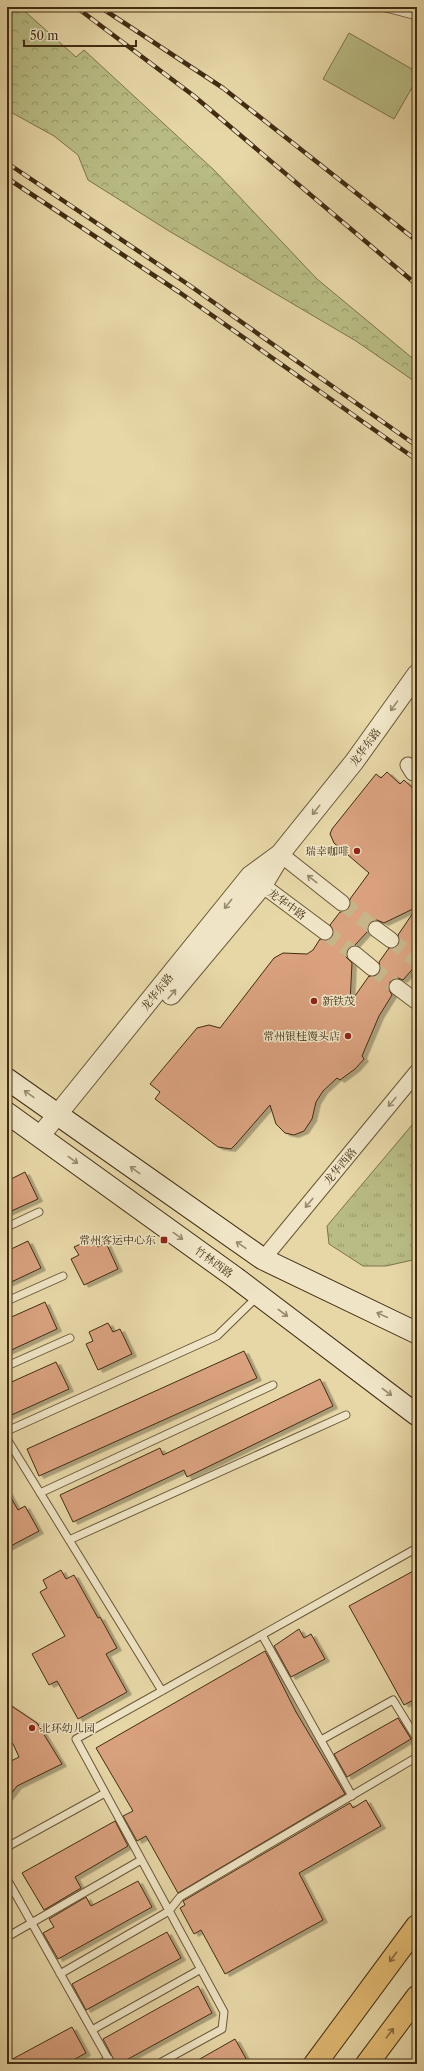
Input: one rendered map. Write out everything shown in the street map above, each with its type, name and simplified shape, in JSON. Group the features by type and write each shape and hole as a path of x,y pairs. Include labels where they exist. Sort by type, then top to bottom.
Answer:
{"main road":[{"path":"7,1079 262,1260 417,1333"},
{"name":"竹林西路","path":"7,1113 259,1296 417,1415"},
{"path":"315,2064 417,1926"},
{"path":"367,2064 416,1999"}],"street":[{"name":"龙华东路","path":"44,1139 256,881 280,854 354,762 417,674"},
{"path":"280,854 342,903"},
{"name":"龙华中路","path":"256,881 325,932"},
{"path":"376,929 391,940"},
{"path":"355,954 372,968"},
{"path":"397,987 417,1002"},
{"name":"龙华西路","path":"262,1260 417,1072"}],"lane":[{"path":"382,7 417,16"},
{"path":"7,1227 39,1212"},
{"path":"7,1301 63,1276"},
{"path":"7,1431 217,1336 259,1296"},
{"path":"7,1366 70,1338"},
{"path":"40,1493 273,1385"},
{"path":"69,1540 346,1415"},
{"path":"7,1438 162,1691"},
{"path":"158,2064 222,2029 224,2012 76,1739 417,1548"},
{"path":"262,1635 352,1796"},
{"path":"321,1740 393,1700 417,1739"},
{"path":"60,1974 169,1910 180,1897 417,1757"},
{"path":"7,1848 105,1793"},
{"path":"7,1937 141,1860"},
{"path":"7,1879 110,2062 100,2064"},
{"path":"92,2030 201,1969"}],"green space":[{"path":"7,7 20,7 76,57 84,50 215,171 317,279 417,362 417,383 356,341 169,231 88,180 78,155 54,136 7,110"},
{"path":"349,33 417,72 417,79 394,119 323,79"},
{"path":"417,1119 417,1259 386,1266 363,1266 329,1244 327,1226"}],"building":[{"path":"387,772 400,784 404,780 417,792 417,907 417,964 403,980 398,978 390,982 389,990 392,995 379,1016 362,1056 364,1059 355,1069 340,1080 337,1078 323,1091 316,1102 312,1119 304,1131 294,1135 285,1133 276,1124 270,1105 231,1149 218,1147 155,1099 160,1092 150,1084 197,1028 209,1025 220,1028 274,958 283,953 307,954 313,950 320,939 328,940 332,938 334,933 330,925 340,912 349,908 351,904 350,899 369,873 334,843 330,834 332,829 376,774 381,778","holes":["417,907 398,935 400,941 398,945 394,948 389,948 379,962 381,969 379,973 375,977 369,976 350,1003 352,963 346,957 348,949 355,945 368,931 369,924 372,921 377,920 384,923"]},
{"path":"25,1172 38,1199 7,1213 7,1181"},
{"path":"94,1238 98,1247 106,1243 118,1269 84,1285 71,1259 79,1255 74,1247"},
{"path":"28,1241 41,1268 7,1284 7,1251"},
{"path":"45,1302 57,1329 7,1352 7,1319"},
{"path":"108,1323 113,1332 120,1329 132,1354 98,1370 86,1344 93,1341 89,1332"},
{"path":"244,1351 257,1378 39,1476 27,1449"},
{"path":"56,1362 69,1389 7,1417 7,1384"},
{"path":"320,1379 333,1406 187,1477 184,1470 73,1522 60,1495 160,1448 163,1455"},
{"path":"7,1491 18,1510 25,1506 39,1531 7,1548"},
{"path":"417,1569 417,1698 404,1705 349,1606"},
{"path":"61,1570 66,1579 74,1575 117,1648 106,1654 127,1692 78,1719 57,1681 49,1685 32,1654 65,1636 40,1592 47,1588 43,1580"},
{"path":"299,1629 304,1638 311,1634 325,1659 291,1677 274,1646"},
{"path":"265,1651 296,1712 345,1794 178,1893 146,1836 137,1841 123,1816 133,1811 96,1748"},
{"path":"7,1703 37,1723 62,1764 17,1786 7,1799 7,1763 19,1757 13,1744 7,1739"},
{"path":"398,1718 411,1739 347,1777 334,1754"},
{"path":"366,1800 381,1826 299,1873 323,1920 225,1974 201,1930 194,1934 180,1908 185,1905 183,1901 350,1803 353,1808"},
{"path":"115,1821 128,1846 75,1877 81,1888 44,1910 22,1873"},
{"path":"138,1881 152,1907 58,1959 43,1933 54,1927 49,1919 86,1897 91,1906"},
{"path":"167,1932 181,1958 86,2010 72,1984"},
{"path":"198,1986 212,2013 119,2064 116,2064 103,2039"},
{"path":"72,2027 86,2053 66,2064 7,2064 7,2062"},
{"path":"235,2039 249,2064 191,2064"}],"tunnel":[{"path":"342,903 376,929"},
{"path":"325,932 355,954"},
{"path":"391,940 417,961"},
{"path":"372,968 397,987"}],"railway":[{"path":"76,7 194,96 417,285"},
{"path":"100,7 223,88 417,241"},
{"path":"7,163 189,285 417,446"},
{"path":"7,178 179,292 417,460"}],"place":[{"name":"瑞幸咖啡","path":"357,851"},
{"name":"新铁茂","path":"314,1001"},
{"name":"常州银桂馒头店","path":"348,1036"},
{"name":"常州客运中心东","path":"164,1240"},
{"name":"北环幼儿园","path":"32,1728"}]}
